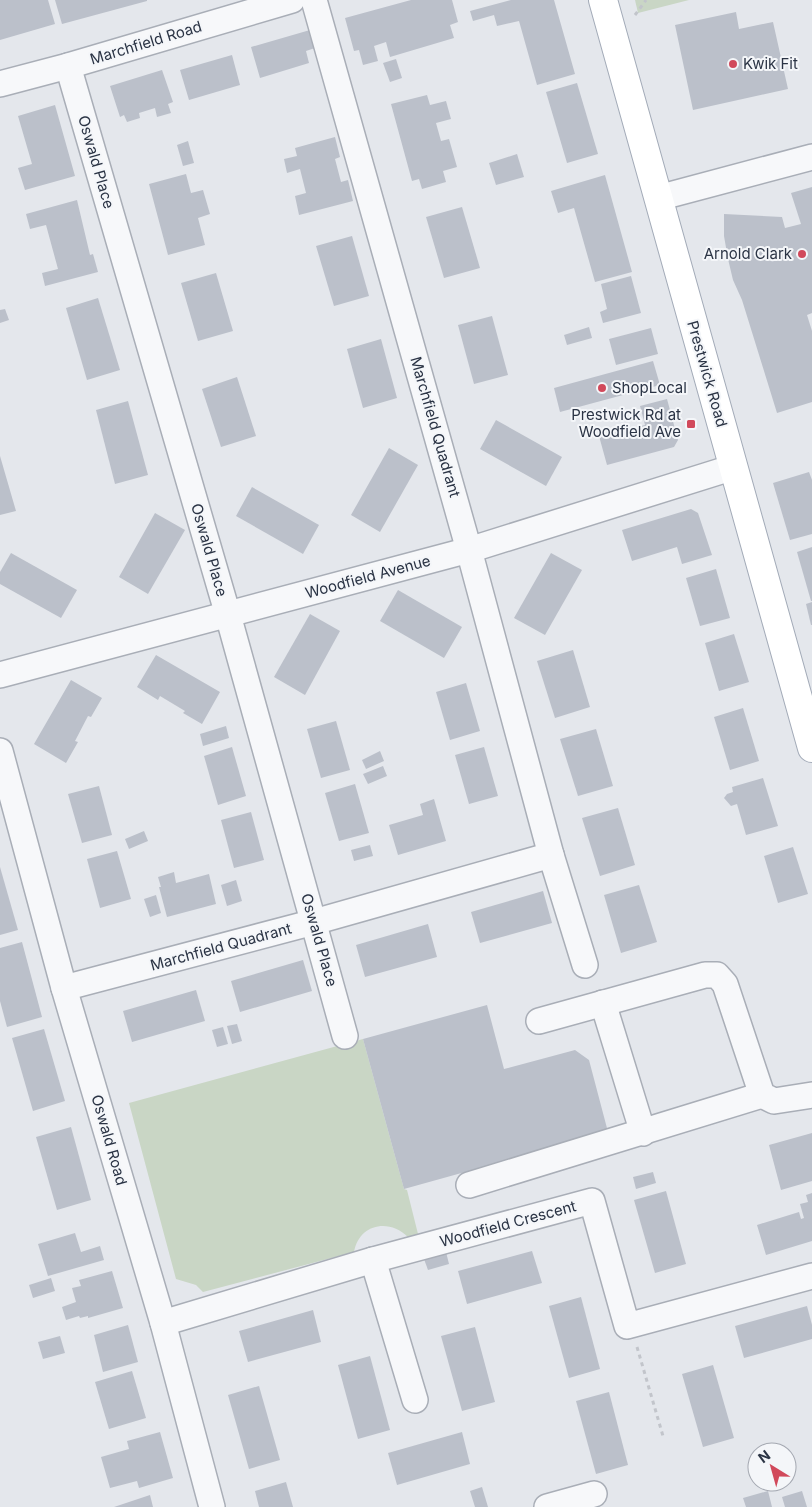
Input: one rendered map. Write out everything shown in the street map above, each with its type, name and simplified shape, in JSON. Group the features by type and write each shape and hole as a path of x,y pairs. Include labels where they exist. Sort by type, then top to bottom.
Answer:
{"main road":[{"name":"Prestwick Road","path":"603,0 812,748"}],"street":[{"name":"Marchfield Road","path":"0,84 68,66 292,0"},
{"name":"Marchfield Quadrant","path":"314,0 469,550 551,855 585,965"},
{"name":"Oswald Place","path":"68,66 228,615 345,1036"},
{"path":"658,198 812,157"},
{"name":"Woodfield Avenue","path":"0,675 469,550 734,467"},
{"name":"Oswald Road","path":"2,766 64,988 163,1323 212,1507"},
{"name":"Marchfield Quadrant","path":"64,988 314,922 551,855"},
{"path":"538,1021 705,974 717,974 725,984 762,1096"},
{"path":"603,1003 643,1133"},
{"path":"469,1184 762,1096 774,1101 812,1095"},
{"name":"Woodfield Crescent","path":"163,1323 373,1260 592,1201 627,1326 631,1325"},
{"path":"373,1260 415,1400"},
{"path":"631,1325 812,1276"},
{"path":"547,1507 594,1494"}],"path":[{"path":"635,14 646,0"},
{"path":"631,1325 662,1436"}],"green space":[{"path":"635,0 689,0 638,13"},
{"path":"363,1039 418,1234 408,1237 392,1227 376,1227 362,1235 354,1252 203,1292 196,1285 176,1279 129,1103"}],"building":[{"path":"0,0 48,0 55,24 0,40"},
{"path":"55,0 147,0 147,1 62,24"},
{"path":"411,0 452,0 458,22 450,25 454,38 390,57 386,42 374,46 378,61 363,65 359,50 354,51 345,18"},
{"path":"511,0 554,0 575,74 537,85 519,21 497,26 494,15 473,21 470,11"},
{"name":"Kwik Fit","path":"736,12 739,29 773,22 788,89 693,110 675,25"},
{"path":"310,30 315,48 306,51 309,63 260,78 251,47"},
{"path":"232,55 240,85 189,100 180,70"},
{"path":"396,59 402,78 390,82 383,63"},
{"path":"162,70 173,102 168,104 171,113 157,117 155,108 139,113 140,118 127,122 124,115 120,117 110,86"},
{"path":"577,83 598,154 567,163 546,92"},
{"path":"427,95 430,105 446,101 451,119 436,123 441,141 449,139 457,167 443,171 446,182 422,189 419,179 412,181 391,104"},
{"path":"55,105 75,176 25,190 18,168 32,164 18,116"},
{"path":"335,137 340,157 335,159 341,182 348,180 353,201 299,215 295,196 306,193 300,169 287,173 284,159 297,156 295,148"},
{"path":"188,141 194,163 183,166 177,145"},
{"path":"517,154 524,177 496,185 489,163"},
{"path":"186,174 191,193 203,190 210,214 198,218 205,245 168,255 149,184"},
{"path":"605,175 632,272 595,282 574,208 558,213 551,191"},
{"path":"812,187 812,313 807,315 812,331 812,402 777,413 742,300 733,280 724,236 724,214 782,217 785,228 801,224 791,193"},
{"path":"77,200 90,255 93,254 98,272 45,286 42,273 58,269 46,225 30,229 26,214"},
{"path":"462,207 480,268 444,278 426,217"},
{"path":"352,236 369,296 334,306 316,246"},
{"path":"216,273 233,331 198,341 181,283"},
{"path":"631,276 641,313 603,323 600,312 607,309 601,284"},
{"path":"98,298 120,370 87,380 66,308"},
{"path":"5,309 9,320 0,323 0,310"},
{"path":"492,316 508,375 474,384 458,325"},
{"path":"589,327 592,338 567,345 564,335"},
{"path":"651,328 658,354 616,365 609,339"},
{"path":"381,339 397,398 363,408 347,349"},
{"path":"653,361 660,385 560,412 554,388"},
{"path":"237,377 256,436 221,447 202,389"},
{"path":"667,399 678,440 674,447 607,465 599,436 645,425 640,406"},
{"path":"128,401 148,475 115,484 96,410"},
{"path":"496,420 562,457 546,486 480,449"},
{"path":"389,448 418,465 380,532 351,515"},
{"path":"0,456 16,511 0,515"},
{"path":"809,472 812,480 812,534 790,540 773,483"},
{"path":"252,487 319,525 303,554 236,516"},
{"path":"691,509 698,513 712,555 682,564 677,547 632,561 622,530"},
{"path":"155,513 185,530 148,594 119,577"},
{"path":"812,547 812,601 811,601 797,552"},
{"path":"11,553 77,590 61,618 0,584 0,572"},
{"path":"551,553 582,570 545,635 514,618"},
{"path":"716,569 730,618 700,626 686,578"},
{"path":"398,590 462,627 444,658 380,621"},
{"path":"812,602 812,625 811,625 806,604"},
{"path":"310,614 340,631 305,695 274,677"},
{"path":"734,634 749,682 719,691 705,643"},
{"path":"573,650 590,707 555,718 537,661"},
{"path":"156,655 220,692 202,724 160,696 158,700 137,687"},
{"path":"71,680 102,698 91,717 88,716 75,741 78,742 66,763 34,744"},
{"path":"466,683 480,731 450,740 436,692"},
{"path":"743,708 759,761 730,770 714,717"},
{"path":"336,721 350,770 321,778 307,729"},
{"path":"226,726 229,738 203,746 200,734"},
{"path":"596,729 613,786 578,796 560,739"},
{"path":"232,747 246,796 218,805 204,756"},
{"path":"484,747 498,796 469,804 455,755"},
{"path":"380,751 384,761 366,769 362,760"},
{"path":"383,766 387,776 368,784 363,774"},
{"path":"763,778 778,826 746,835 737,804 731,806 724,798 727,794 733,792 732,787"},
{"path":"355,784 369,833 339,841 325,793"},
{"path":"99,786 112,835 82,843 68,794"},
{"path":"434,799 446,841 398,855 389,825 423,815 420,804"},
{"path":"618,808 635,865 600,876 582,818"},
{"path":"251,812 264,860 234,868 221,820"},
{"path":"144,831 148,841 129,849 125,839"},
{"path":"370,845 373,856 354,861 351,850"},
{"path":"793,847 808,894 778,903 764,856"},
{"path":"117,851 131,899 100,908 87,859"},
{"path":"0,867 18,930 0,935"},
{"path":"174,872 176,883 209,874 216,904 167,917 158,877"},
{"path":"236,880 242,901 227,906 221,885"},
{"path":"639,885 657,942 621,953 604,895"},
{"path":"543,891 552,923 480,943 471,912"},
{"path":"156,895 161,913 150,917 144,899"},
{"path":"428,924 437,957 365,977 356,945"},
{"path":"22,942 42,1017 7,1027 0,1001 0,948"},
{"path":"303,960 312,991 240,1012 231,981"},
{"path":"196,990 205,1021 132,1042 123,1011"},
{"path":"487,1005 504,1069 575,1050 589,1060 608,1132 404,1189 363,1039"},
{"path":"237,1024 242,1041 232,1044 227,1026"},
{"path":"223,1027 228,1044 217,1047 212,1030"},
{"path":"44,1029 65,1101 33,1111 12,1038"},
{"path":"71,1127 91,1200 57,1210 36,1137"},
{"path":"812,1133 812,1181 781,1190 769,1145"},
{"path":"653,1172 656,1183 636,1189 633,1177"},
{"path":"666,1191 686,1264 655,1273 634,1200"},
{"path":"812,1193 812,1241 766,1255 757,1225 799,1212 801,1219 804,1218 800,1204 808,1202 806,1195"},
{"path":"75,1233 81,1252 100,1246 104,1260 48,1276 38,1244"},
{"path":"532,1251 542,1283 467,1304 458,1271"},
{"path":"446,1252 449,1264 428,1270 424,1259"},
{"path":"112,1271 123,1308 88,1318 88,1316 80,1318 79,1316 66,1320 62,1307 76,1302 72,1288 81,1286 79,1280"},
{"path":"51,1278 55,1291 33,1298 29,1285"},
{"path":"581,1297 600,1369 569,1378 549,1306"},
{"path":"807,1306 812,1325 812,1339 744,1358 735,1326"},
{"path":"313,1310 321,1342 248,1362 239,1331"},
{"path":"128,1325 138,1362 103,1372 94,1335"},
{"path":"475,1327 495,1402 462,1411 441,1336"},
{"path":"60,1336 65,1353 43,1359 38,1342"},
{"path":"370,1356 390,1430 358,1439 338,1365"},
{"path":"713,1365 734,1438 703,1447 682,1374"},
{"path":"132,1371 146,1418 109,1429 95,1382"},
{"path":"259,1386 280,1460 249,1469 228,1395"},
{"path":"609,1392 628,1465 596,1474 576,1401"},
{"path":"160,1432 173,1478 139,1488 137,1481 110,1488 101,1457 129,1449 127,1441"},
{"path":"462,1432 470,1464 397,1485 388,1453"},
{"path":"286,1482 293,1507 259,1507 255,1491"},
{"path":"482,1487 488,1507 475,1507 470,1491"},
{"path":"802,1491 807,1507 785,1507 782,1497"},
{"path":"768,1492 772,1507 746,1507 743,1498"},
{"path":"150,1495 153,1507 114,1507"}],"place":[{"name":"Kwik Fit","path":"733,64"},
{"name":"Arnold Clark","path":"802,254"},
{"name":"ShopLocal","path":"602,388"},
{"name":"Prestwick Rd at Woodfield Ave","path":"691,424"}]}
